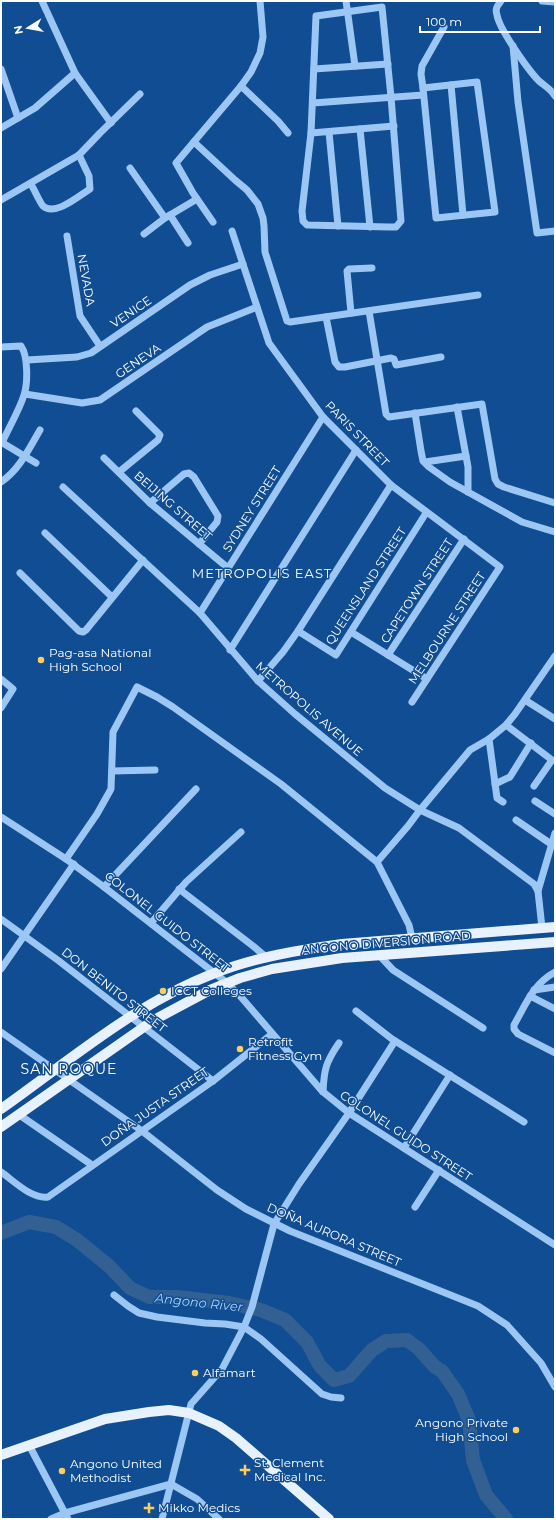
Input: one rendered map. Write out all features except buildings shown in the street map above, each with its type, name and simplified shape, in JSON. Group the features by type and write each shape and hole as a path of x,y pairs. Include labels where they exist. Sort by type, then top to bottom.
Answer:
{"main road":[{"name":"ANGONO DIVERSION ROAD","path":"3,1106 131,1017 179,990 215,973 266,957 328,946 555,927"},
{"path":"470,934 472,949"},
{"name":"ANGONO DIVERSION ROAD","path":"1,1127 67,1079 143,1027 162,1015 226,982 272,969 300,964 379,955 555,942"},
{"path":"1,1455 105,1419 169,1410 189,1413 219,1426 236,1438 329,1519"}],"street":[{"path":"42,1 75,73 111,123"},
{"path":"213,222 197,199 176,163 251,72 260,53 263,37 260,1"},
{"path":"346,1 355,66"},
{"path":"501,1 497,6 497,18 501,28 526,66 539,81 553,92 555,96"},
{"path":"542,1 555,2"},
{"path":"382,7 388,64 394,126 400,220 396,227 307,224 303,221 302,211 311,133 316,16 382,7"},
{"path":"313,103 391,97 423,92 451,85 477,82 495,212 436,218 423,92 421,74 422,66 444,27"},
{"path":"513,46 518,102 537,234 555,231"},
{"path":"314,69 388,64"},
{"path":"1,69 18,118"},
{"path":"1,128 35,108 75,73"},
{"path":"451,85 463,215"},
{"path":"241,86 278,120 288,132"},
{"path":"1,200 79,155 140,94"},
{"path":"311,133 394,126"},
{"path":"360,129 370,227"},
{"path":"330,132 338,226"},
{"path":"194,142 234,180 247,190 258,204 262,214 264,226 265,252 288,321 290,322 478,295"},
{"path":"31,184 44,206 52,210 59,209 90,189 89,176 79,155"},
{"path":"130,168 188,243"},
{"path":"144,234 167,217 197,199"},
{"name":"PARIS STREET","path":"232,231 269,343 323,417 390,485 500,567"},
{"name":"NEVADA","path":"67,236 80,316 100,346"},
{"name":"VENICE","path":"27,360 77,357 90,353 190,285 243,264"},
{"path":"351,313 347,271 353,268 372,268"},
{"name":"GENEVA","path":"25,394 82,403 100,400 207,327 257,307"},
{"path":"369,311 387,416 389,417 482,404 495,480 498,484 504,487 555,503"},
{"path":"326,317 335,362 339,367 391,358 394,359 396,364 441,357"},
{"path":"1,347 21,346 27,360 25,394 1,443 25,455 36,463"},
{"path":"457,407 468,467 468,492"},
{"path":"119,472 158,440 160,435 136,411"},
{"path":"415,413 424,462 434,472 522,522 555,532"},
{"name":"SYDNEY STREET","path":"200,613 323,417"},
{"path":"1,482 10,476 40,430"},
{"path":"230,650 356,450"},
{"path":"424,462 466,456"},
{"name":"BEIJING STREET","path":"104,458 150,503 228,568"},
{"path":"150,503 184,474 189,473 194,477 218,516 217,522 199,544"},
{"path":"258,681 283,652 298,631 390,485"},
{"name":"METROPOLIS AVENUE","path":"63,487 200,613 258,681 385,788 420,810 458,828 534,884 538,891"},
{"name":"QUEENSLAND STREET","path":"298,631 336,655 426,513"},
{"path":"45,533 112,597"},
{"name":"CAPETOWN STREET","path":"388,655 464,539"},
{"path":"20,573 79,631 83,632 143,560"},
{"name":"MELBOURNE STREET","path":"412,702 500,567"},
{"path":"351,632 427,678"},
{"path":"378,862 470,750 489,739 506,724 525,700 555,656"},
{"path":"1,679 13,689 1,708"},
{"path":"66,859 111,789 113,732 137,687 157,696 264,771 378,862 409,925 412,938"},
{"path":"525,700 555,719"},
{"path":"506,724 552,760 534,786"},
{"path":"489,739 497,798 503,802"},
{"path":"496,784 510,777 531,743"},
{"path":"112,771 155,770"},
{"path":"104,886 196,789"},
{"path":"535,801 555,814"},
{"name":"COLONEL GUIDO STREET","path":"1,817 74,864 226,982 241,997 323,1092 349,1113 555,1245"},
{"path":"516,820 551,844"},
{"path":"151,923 179,889 241,832"},
{"path":"542,928 538,891 555,833"},
{"path":"1,969 74,864"},
{"path":"179,889 266,957"},
{"name":"DON BENITO STREET","path":"1,918 213,1080"},
{"path":"379,955 393,970 483,1028"},
{"path":"555,972 541,982 532,993 514,1025 514,1029 518,1034 555,1053"},
{"path":"532,993 555,987"},
{"path":"532,993 555,1009"},
{"path":"356,1011 395,1041 524,1122"},
{"name":"DOÑA AURORA STREET","path":"1,1032 142,1131 217,1190 246,1209 274,1224 478,1306 507,1325 541,1363 555,1387"},
{"name":"DOÑA JUSTA STREET","path":"1,1172 34,1195 41,1198 48,1197 213,1080 272,1034"},
{"path":"162,1519 192,1404 197,1396 222,1369 245,1325 252,1307 274,1224 299,1184 349,1113 395,1041"},
{"path":"323,1092 325,1068 328,1060 339,1043"},
{"path":"404,1148 450,1075"},
{"path":"18,1114 92,1165"},
{"path":"415,1207 439,1170"},
{"path":"114,1295 139,1314 205,1323 245,1325 322,1394 332,1398 341,1398"},
{"path":"30,1445 67,1516"},
{"path":"50,1519 67,1516 171,1484 197,1500 220,1519"}],"waterway":[{"name":"Angono River","path":"1,1233 29,1222 56,1227 77,1240 109,1266 130,1288 149,1297 177,1297 229,1303 261,1310 285,1320 307,1342 320,1366 334,1380 349,1376 372,1350 386,1341 407,1340 419,1349 435,1367 442,1371 458,1394 469,1420 473,1460 486,1495 506,1519"}],"place":[{"name":"Pag-asa National High School","path":"41,660"},
{"name":"ICCT Colleges","path":"163,991"},
{"name":"Retrofit Fitness Gym","path":"240,1049"},
{"name":"Alfamart","path":"195,1373"},
{"name":"Angono Private High School","path":"516,1430"},
{"name":"St. Clement Medical Inc.","path":"245,1470"},
{"name":"Angono United Methodist","path":"62,1471"},
{"name":"Mikko Medics","path":"149,1508"}],"district":[{"name":"METROPOLIS EAST","path":"262,573"},
{"name":"SAN ROQUE","path":"69,1069"}]}
